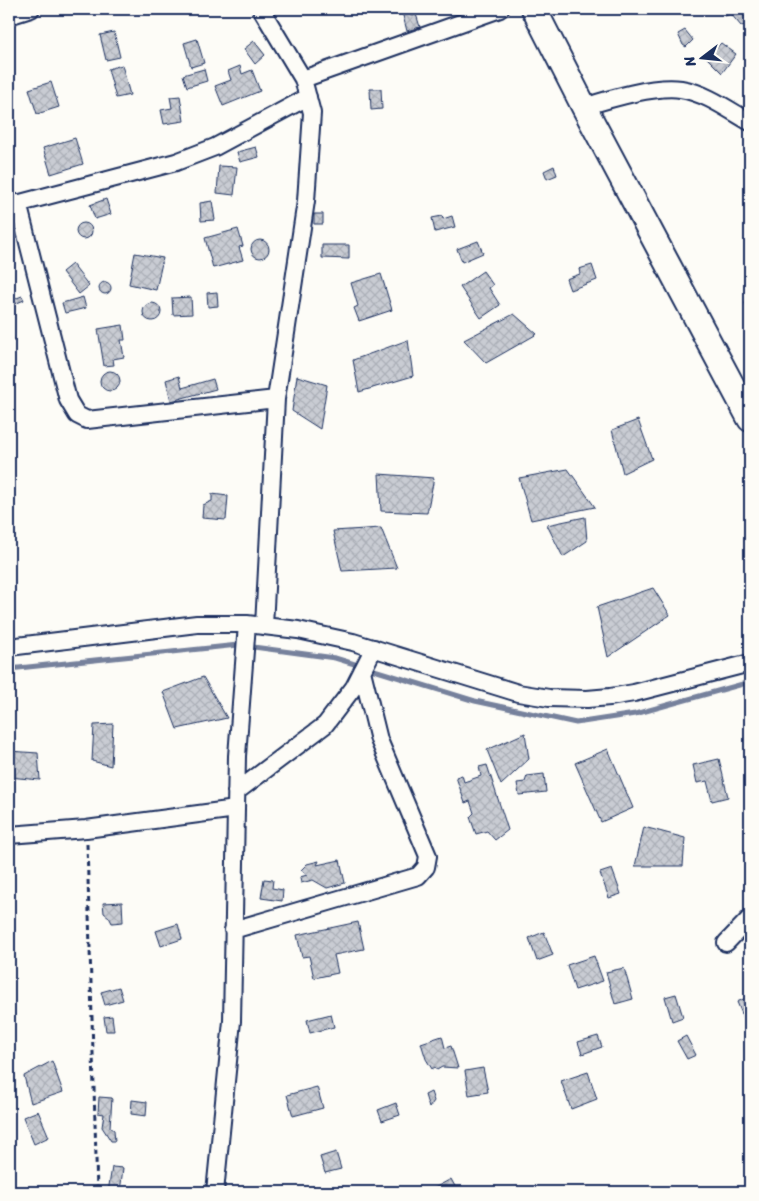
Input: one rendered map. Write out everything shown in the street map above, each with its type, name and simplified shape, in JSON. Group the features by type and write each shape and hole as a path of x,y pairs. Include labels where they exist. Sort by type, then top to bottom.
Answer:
{"main road":[{"path":"534,9 750,419"}],"street":[{"path":"9,16 31,9"},
{"path":"261,9 304,79 312,113 306,201 276,399 264,626"},
{"path":"304,79 500,9"},
{"path":"584,107 608,99 662,89 681,89 701,95 750,122"},
{"path":"276,399 87,420 77,415 68,400 14,204 176,162 215,147 308,97"},
{"path":"9,647 197,624 246,624 298,630 353,642 518,693 548,698 602,698 634,693 750,663"},
{"path":"215,1192 232,1021 237,756 246,624"},
{"path":"9,835 86,829 236,800 325,725 354,687 374,648"},
{"path":"233,930 418,876 426,867 428,856 378,740 362,671"},
{"path":"726,943 750,918"}],"path":[{"path":"86,829 97,1192"}],"building":[{"path":"719,9 750,9 750,22 741,26 731,14 725,16"},
{"path":"409,10 411,16 416,14 420,27 407,31 402,12"},
{"path":"685,30 693,40 686,47 683,45 678,34"},
{"path":"114,32 120,57 106,60 100,35"},
{"path":"197,39 204,63 191,67 184,43"},
{"path":"254,41 265,55 255,64 244,49"},
{"path":"721,43 736,54 722,73 707,58"},
{"path":"122,65 130,95 116,98 108,69"},
{"path":"240,66 242,74 252,70 260,91 223,106 215,86 231,80 228,71"},
{"path":"204,69 207,81 187,87 183,75"},
{"path":"9,81 15,87 14,92 9,95"},
{"path":"51,82 59,107 37,114 29,89"},
{"path":"370,89 381,89 382,109 371,110"},
{"path":"180,96 184,121 164,124 161,110 172,108 170,97"},
{"path":"75,138 83,164 51,174 43,148"},
{"path":"256,147 259,157 240,162 237,152"},
{"path":"219,166 237,167 234,195 217,193"},
{"path":"554,166 557,175 547,179 544,171"},
{"path":"106,199 111,214 95,219 90,205"},
{"path":"212,201 215,220 201,221 200,203"},
{"path":"314,214 323,214 323,224 314,224"},
{"path":"442,216 443,219 452,216 455,227 435,232 432,218"},
{"path":"84,223 92,231 84,239 76,231"},
{"path":"238,229 243,246 239,247 243,260 213,268 205,238"},
{"path":"260,240 266,243 269,249 266,255 260,258 254,255 251,249 254,243"},
{"path":"478,241 483,253 462,262 457,249"},
{"path":"322,245 349,245 349,259 322,258"},
{"path":"135,253 163,258 156,290 129,284"},
{"path":"72,264 89,286 79,294 62,272"},
{"path":"592,265 597,280 570,290 566,279 580,274 579,269"},
{"path":"483,271 493,285 489,288 500,305 481,318 460,287"},
{"path":"381,274 392,310 359,321 354,308 358,306 351,283"},
{"path":"105,282 111,288 105,294 99,288"},
{"path":"217,292 218,306 208,307 207,293"},
{"path":"22,296 24,300 10,306 9,301"},
{"path":"83,297 86,308 65,313 62,303"},
{"path":"191,297 192,314 173,315 172,298"},
{"path":"750,297 750,314 745,303"},
{"path":"152,303 158,306 161,312 158,318 152,321 146,318 143,312 146,306"},
{"path":"514,314 537,334 486,363 464,340"},
{"path":"123,325 125,340 121,340 124,357 113,359 114,365 104,366 98,329"},
{"path":"9,326 14,341 9,342"},
{"path":"408,340 413,376 359,392 353,360"},
{"path":"106,371 114,371 120,377 120,385 114,391 106,391 100,385 100,377"},
{"path":"179,376 182,388 213,379 216,389 171,401 166,380"},
{"path":"297,376 327,385 320,429 292,411"},
{"path":"638,420 652,459 623,473 612,430"},
{"path":"568,469 595,507 531,520 519,478"},
{"path":"379,474 434,478 427,513 381,511"},
{"path":"212,494 228,496 226,520 202,518 203,505 212,501"},
{"path":"585,517 587,541 563,557 547,525"},
{"path":"381,528 397,568 342,571 333,531"},
{"path":"653,588 670,615 608,657 597,607"},
{"path":"203,677 227,718 177,729 163,692"},
{"path":"113,724 111,766 92,761 94,725"},
{"path":"525,733 529,759 501,785 487,750"},
{"path":"608,749 633,808 601,822 575,763"},
{"path":"9,751 38,753 40,780 9,777"},
{"path":"719,759 728,797 712,801 707,781 697,783 693,765"},
{"path":"487,765 508,830 495,840 487,831 476,834 470,817 474,813 470,801 465,803 456,777 462,775 464,782 481,776 479,767"},
{"path":"544,774 546,792 519,795 517,783 525,782 527,776"},
{"path":"644,827 685,838 683,866 635,866"},
{"path":"340,860 345,883 327,888 313,880 301,883 300,877 307,875 301,870 307,864 319,861 317,865"},
{"path":"612,869 621,894 609,898 600,873"},
{"path":"264,879 273,880 272,888 283,890 282,901 261,898"},
{"path":"122,902 123,922 112,923 104,913 103,903"},
{"path":"358,922 364,949 334,955 338,973 314,978 309,956 302,957 297,935"},
{"path":"178,924 182,939 161,946 156,931"},
{"path":"544,932 553,955 537,961 529,938"},
{"path":"594,956 603,981 575,990 567,965"},
{"path":"624,968 633,999 615,1004 606,972"},
{"path":"119,987 123,1000 105,1005 101,992"},
{"path":"676,994 683,1017 672,1021 665,997"},
{"path":"750,996 750,1033 737,1002"},
{"path":"331,1014 334,1027 310,1033 307,1020"},
{"path":"112,1016 114,1031 106,1031 104,1017"},
{"path":"442,1036 445,1048 451,1046 458,1068 442,1067 437,1070 435,1067 432,1069 426,1059 421,1043"},
{"path":"598,1036 602,1047 582,1054 578,1042"},
{"path":"686,1036 696,1055 687,1059 677,1041"},
{"path":"52,1061 63,1092 31,1103 24,1076"},
{"path":"483,1068 488,1092 469,1095 465,1071"},
{"path":"588,1072 597,1099 571,1109 561,1081"},
{"path":"317,1087 323,1108 293,1116 287,1095"},
{"path":"431,1092 434,1101 429,1108 425,1095"},
{"path":"99,1097 112,1098 110,1127 114,1130 115,1141 111,1141 102,1127 104,1114 98,1113"},
{"path":"132,1100 147,1102 146,1116 131,1114"},
{"path":"396,1103 400,1115 382,1121 378,1110"},
{"path":"38,1111 49,1137 34,1144 23,1117"},
{"path":"336,1152 341,1169 325,1173 320,1157"},
{"path":"112,1167 123,1168 120,1192 108,1192"},
{"path":"451,1179 458,1192 427,1192"}],"waterway":[{"path":"9,669 238,645 335,658 475,701 576,723 635,714 750,682"}]}
